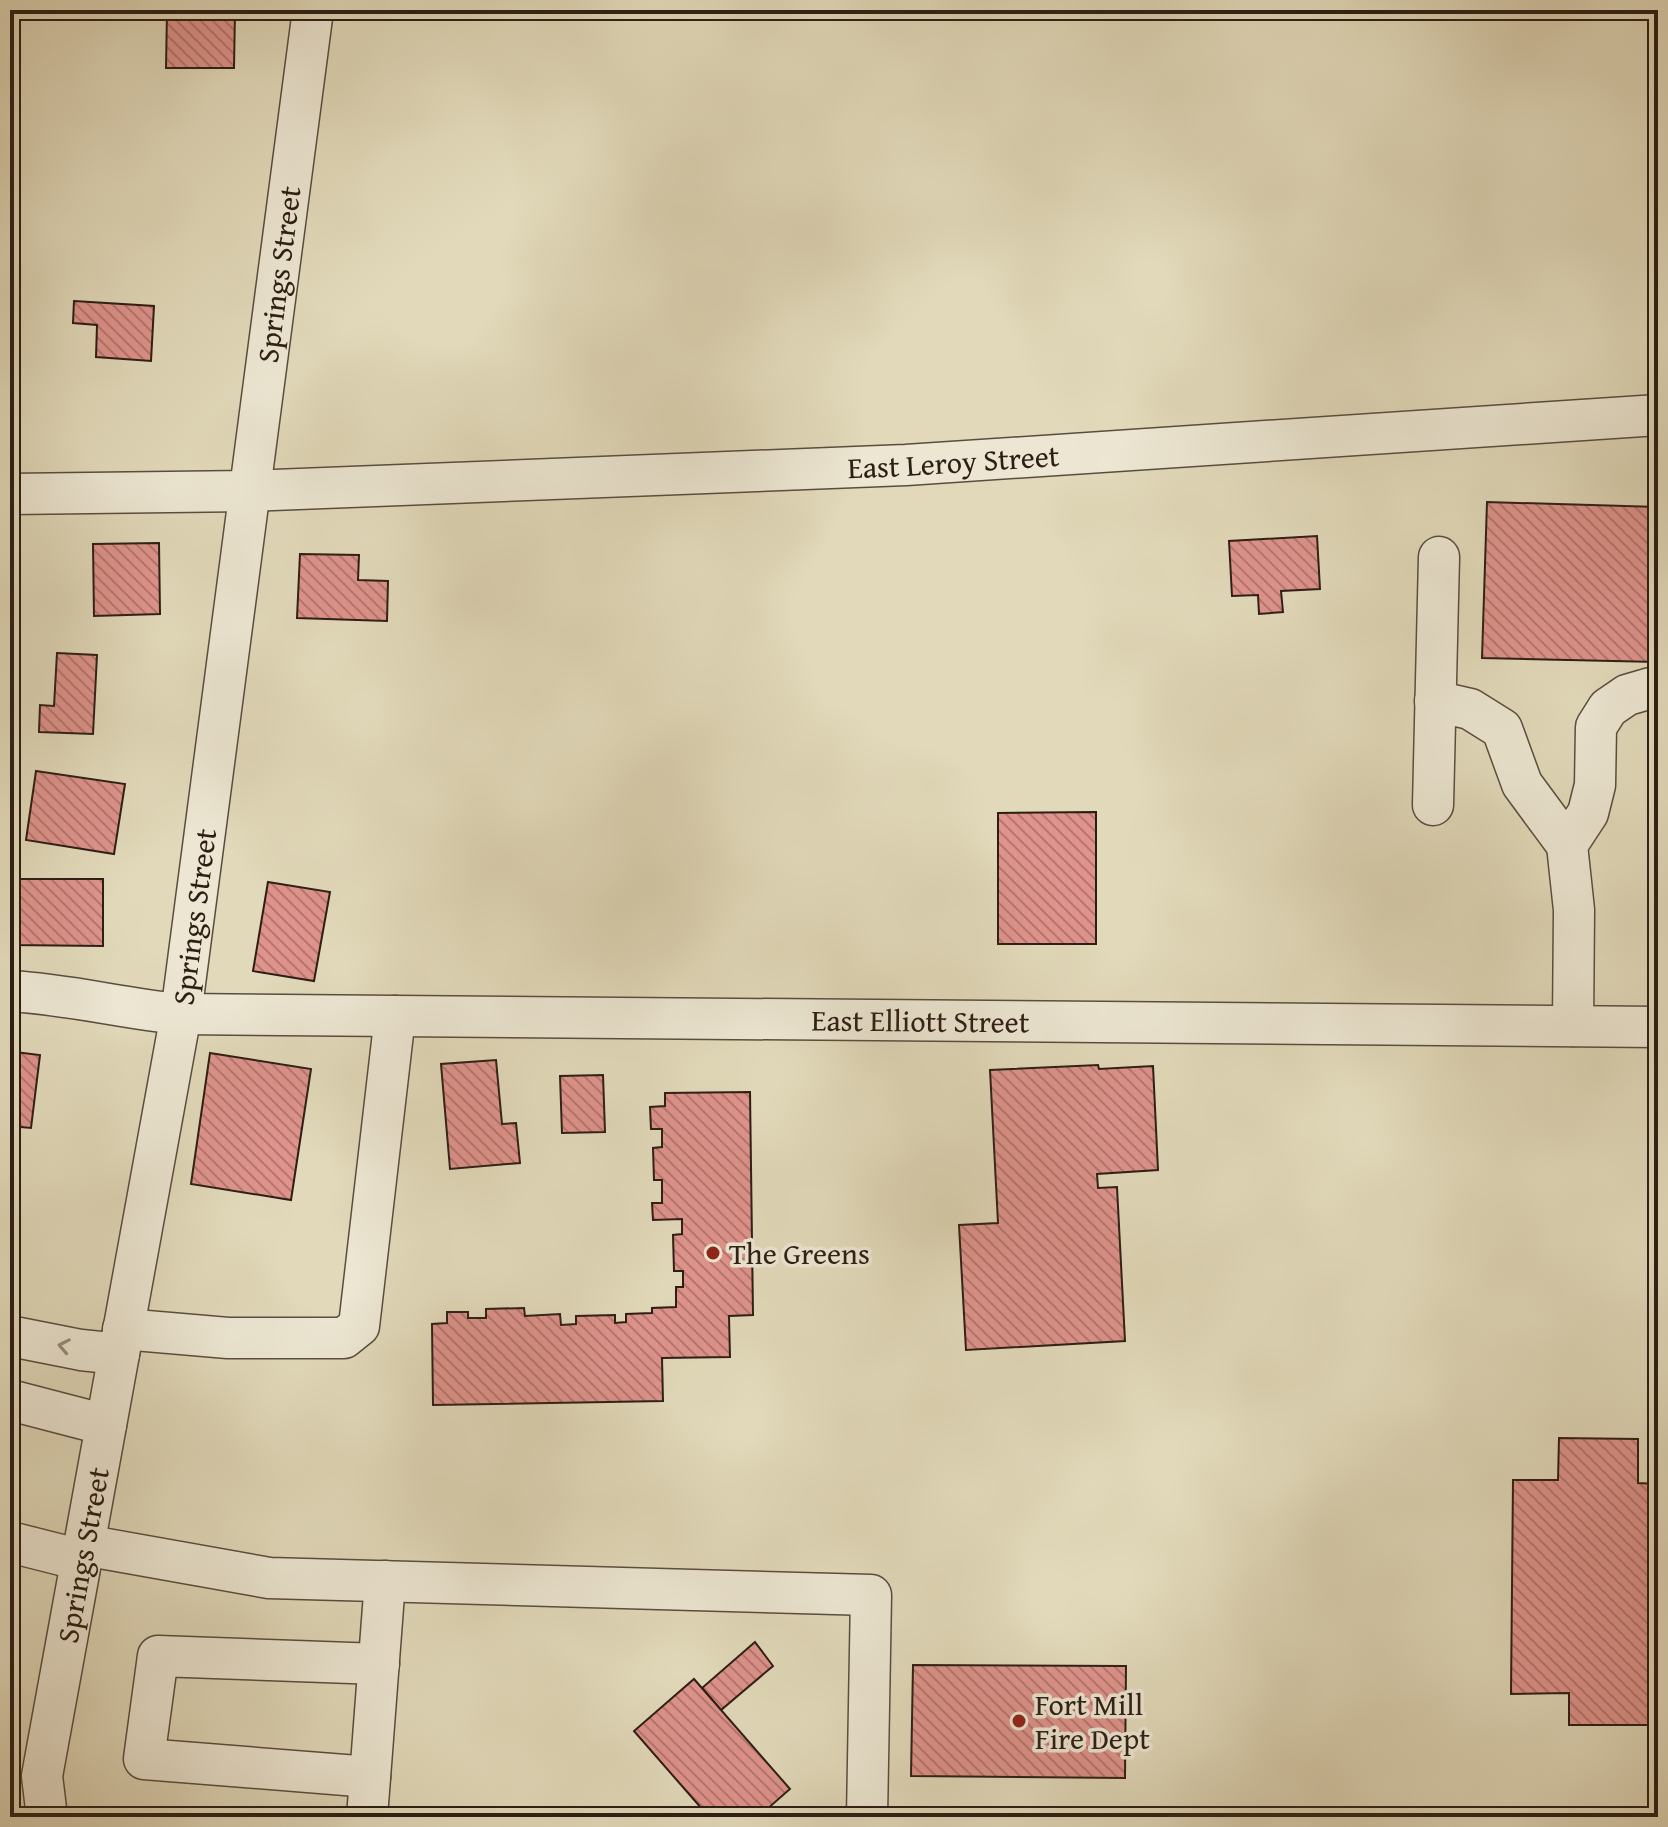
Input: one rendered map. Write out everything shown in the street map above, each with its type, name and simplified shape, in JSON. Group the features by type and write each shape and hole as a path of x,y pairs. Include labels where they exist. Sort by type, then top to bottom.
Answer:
{"street":[{"name":"Springs Street","path":"47,1817 42,1776 181,1014 313,10"},
{"name":"East Leroy Street","path":"10,494 248,491 906,465 1658,415"},
{"path":"1433,805 1439,557"},
{"path":"1567,845 1588,813 1595,785 1596,727 1608,708 1627,695 1658,688"},
{"path":"1435,701 1470,709 1502,729 1522,784 1567,845 1574,910 1573,1026"},
{"name":"East Elliott Street","path":"10,991 43,993 143,1011 181,1014 1658,1027"},
{"path":"10,1336 81,1350 121,1341 344,1338 359,1326 395,1016"},
{"path":"10,1400 106,1425"},
{"path":"10,1542 269,1578 871,1595 867,1817"},
{"path":"367,1817 385,1581"},
{"path":"370,1777 144,1759 158,1656 379,1664"}],"building":[{"path":"167,11 235,12 234,68 166,68"},
{"path":"74,301 154,306 151,361 96,357 97,325 73,323"},
{"path":"1487,502 1658,507 1657,662 1482,658"},
{"path":"1317,536 1320,589 1281,591 1283,612 1259,614 1258,595 1232,596 1229,541"},
{"path":"159,543 160,614 94,616 93,544"},
{"path":"300,554 359,555 358,580 388,581 387,621 297,618"},
{"path":"57,653 97,655 93,734 39,732 40,705 54,706"},
{"path":"36,771 125,784 114,854 26,840"},
{"path":"1096,812 1096,944 998,944 998,813"},
{"path":"10,879 103,879 103,946 10,945"},
{"path":"268,882 330,892 314,981 253,971"},
{"path":"15,1052 40,1055 31,1128 10,1126 10,1062 14,1063"},
{"path":"210,1053 311,1069 291,1200 191,1184"},
{"path":"496,1060 502,1124 516,1123 520,1163 450,1169 441,1064"},
{"path":"1098,1065 1099,1069 1153,1066 1158,1170 1097,1174 1098,1188 1117,1187 1125,1341 966,1350 959,1225 998,1223 990,1070"},
{"path":"603,1075 605,1132 562,1133 560,1076"},
{"name":"The Greens","path":"750,1092 753,1315 729,1316 730,1357 662,1358 663,1401 433,1405 432,1324 447,1323 447,1312 468,1312 468,1318 486,1318 486,1309 524,1308 525,1316 560,1314 561,1325 576,1324 576,1316 615,1315 615,1323 626,1322 626,1314 652,1313 652,1308 676,1307 676,1287 683,1287 683,1271 674,1271 673,1235 682,1234 682,1219 653,1220 652,1203 662,1203 662,1180 654,1180 653,1148 662,1147 662,1129 651,1129 650,1107 665,1106 665,1093"},
{"path":"1559,1438 1638,1439 1638,1483 1658,1484 1658,1725 1569,1725 1569,1693 1511,1694 1513,1480 1558,1480"},
{"path":"755,1642 773,1666 721,1710 702,1688"},
{"name":"Fort Mill Fire Dept","path":"913,1665 1126,1666 1125,1778 911,1776"},
{"path":"694,1679 790,1789 758,1817 709,1817 634,1731"}],"place":[{"name":"The Greens","path":"713,1253"},
{"name":"Fort Mill Fire Dept","path":"1019,1721"}]}
